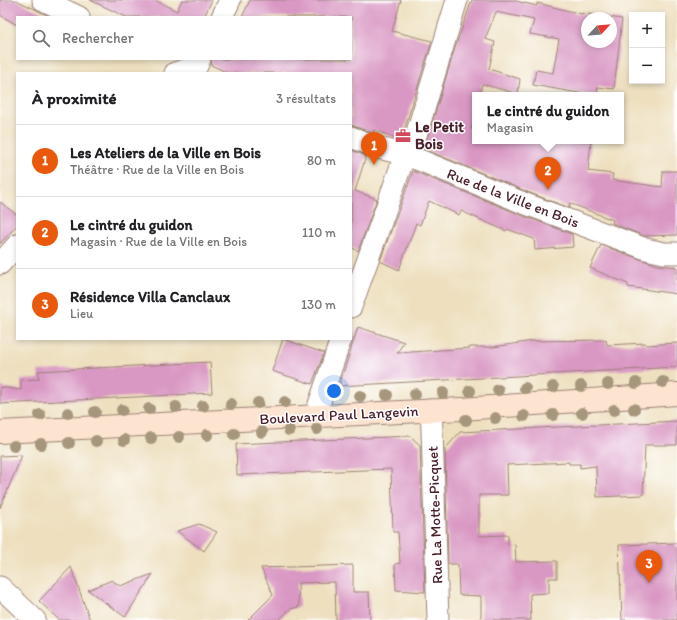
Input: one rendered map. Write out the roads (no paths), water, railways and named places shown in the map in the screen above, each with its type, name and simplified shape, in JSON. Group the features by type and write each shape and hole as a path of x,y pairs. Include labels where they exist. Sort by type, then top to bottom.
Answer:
{"street":[{"path":"43,0 77,16"},
{"path":"222,16 230,0"},
{"path":"352,304 398,173 414,142 457,0"},
{"path":"169,60 189,69"},
{"name":"Rue de la Ville en Bois","path":"352,137 379,148 406,156 526,204 646,249 664,253 677,253"},
{"path":"0,264 16,246"},
{"path":"315,416 340,340"},
{"name":"Boulevard Paul Langevin","path":"0,432 430,410 677,394"},
{"name":"Rue La Motte-Picquet","path":"430,410 432,430 438,620"},
{"path":"0,587 35,620"}],"place":[{"name":"Le Petit Bois","path":"403,136"},
{"name":"Les Ateliers de la Ville en Bois","path":"374,165"},
{"name":"Le cintré du guidon","path":"548,190"},
{"name":"Résidence Villa Canclaux","path":"649,583"}]}
